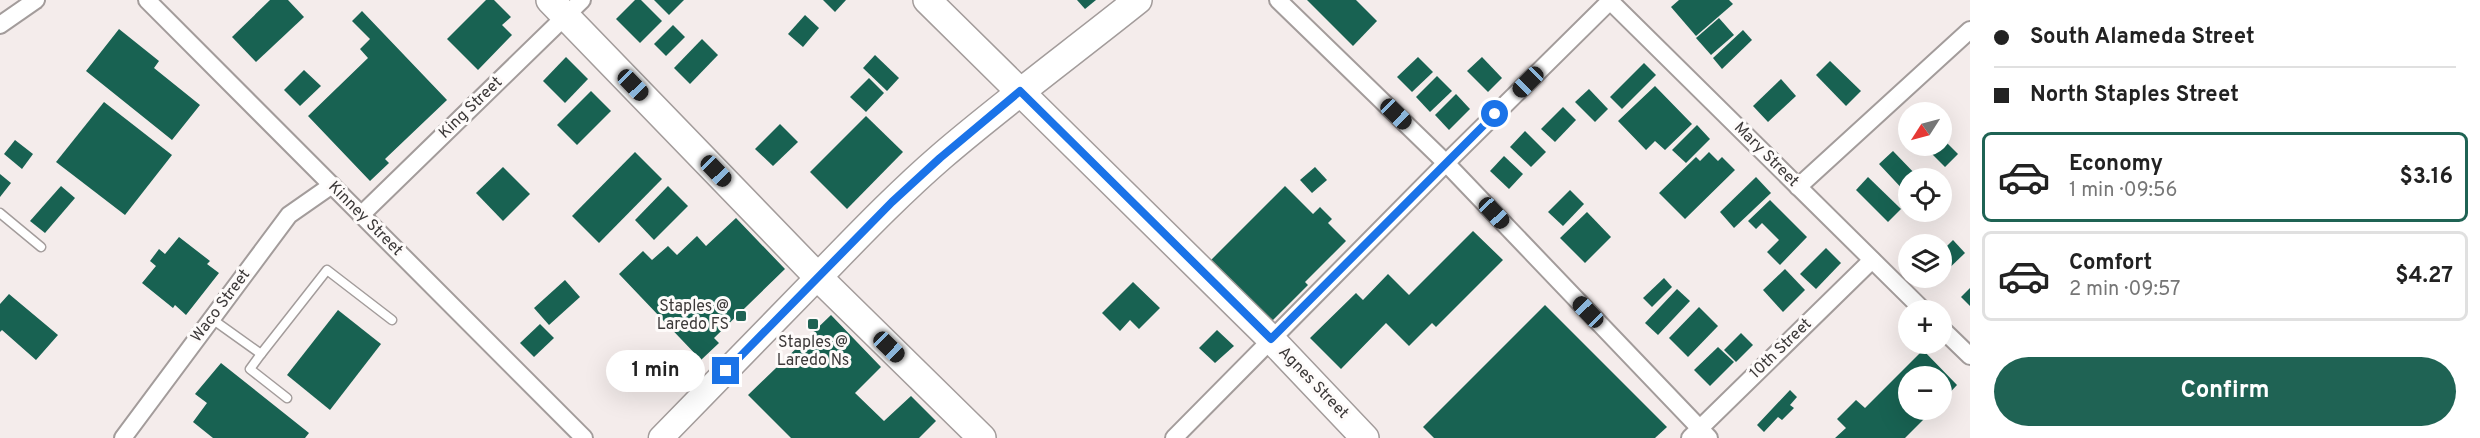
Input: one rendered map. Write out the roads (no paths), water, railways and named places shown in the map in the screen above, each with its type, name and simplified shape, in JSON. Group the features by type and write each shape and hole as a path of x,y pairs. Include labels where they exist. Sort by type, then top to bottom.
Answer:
{"main road":[{"name":"Agnes Street","path":"927,0 1271,339 1365,438"},
{"path":"661,438 900,194 1020,91 1138,0"},
{"path":"566,5 818,277 982,438"}],"street":[{"path":"0,26 36,0"},
{"name":"Kinney Street","path":"147,0 584,438"},
{"path":"1278,0 1446,163 1700,435"},
{"path":"1174,438 1610,0"},
{"name":"Mary Street","path":"1610,0 1913,300"},
{"name":"King Street","path":"361,215 566,5"},
{"path":"1798,187 1970,30"},
{"name":"Waco Street","path":"123,438 289,215 332,185"},
{"name":"10th Street","path":"1700,435 1872,260"},
{"path":"1952,339 1970,357"}],"lane":[{"path":"0,213 41,247"},
{"path":"287,398 250,369 327,270 392,320"},
{"path":"212,319 261,354"}],"place":[{"name":"Staples @ Laredo FS","path":"741,316"},
{"name":"Staples @ Laredo Ns","path":"813,324"}]}
